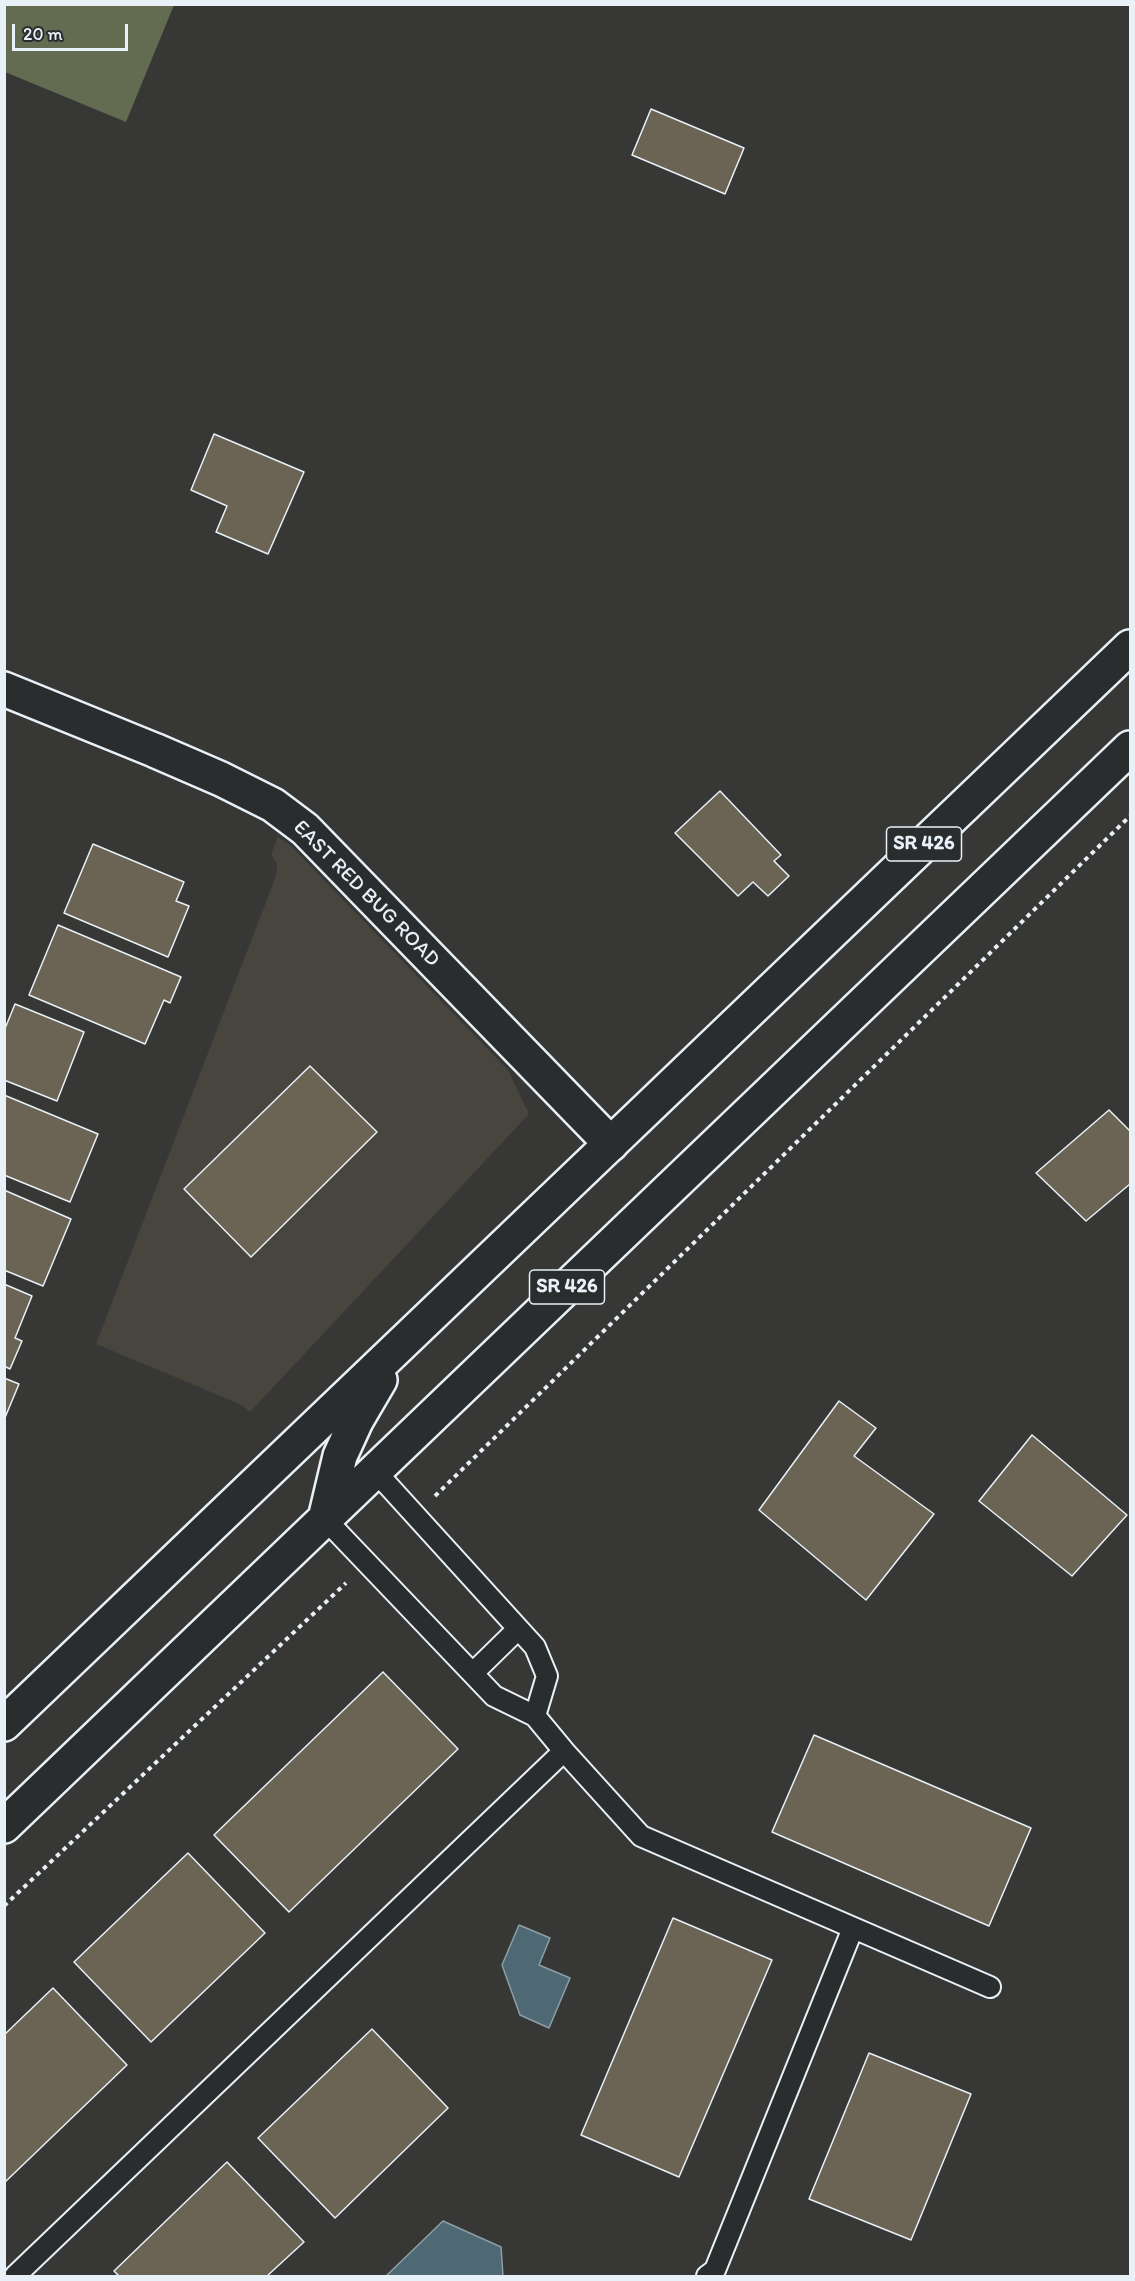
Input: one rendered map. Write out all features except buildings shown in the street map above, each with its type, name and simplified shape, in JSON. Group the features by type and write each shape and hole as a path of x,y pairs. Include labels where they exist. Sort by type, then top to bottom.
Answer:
{"main road":[{"name":"SR 426","path":"4,1724 1131,646"},
{"name":"EAST RED BUG ROAD","path":"4,688 221,779 273,805 304,829 611,1144"},
{"name":"SR 426","path":"4,1826 1131,748"},
{"path":"325,1519 340,1456 356,1421 398,1347"}],"lane":[{"path":"375,1471 535,1647 548,1676 535,1716"},
{"path":"325,1519 494,1696 535,1716 641,1836 990,1987"},
{"path":"473,1673 518,1629"},
{"path":"15,2277 564,1751"},
{"path":"707,2277 715,2270 853,1928"}],"path":[{"path":"432,1499 1131,816"},
{"path":"4,1906 345,1584"}],"shaded area":[{"path":"278,837 291,846 508,1070 529,1114 250,1412 242,1405 96,1344 276,876 277,864 271,854"}],"green space":[{"path":"4,5 174,5 126,122 5,72"}],"water":[{"path":"519,1925 550,1938 539,1965 570,1978 549,2028 520,2015 502,1965"},
{"path":"443,2221 501,2247 503,2276 386,2276"}]}
